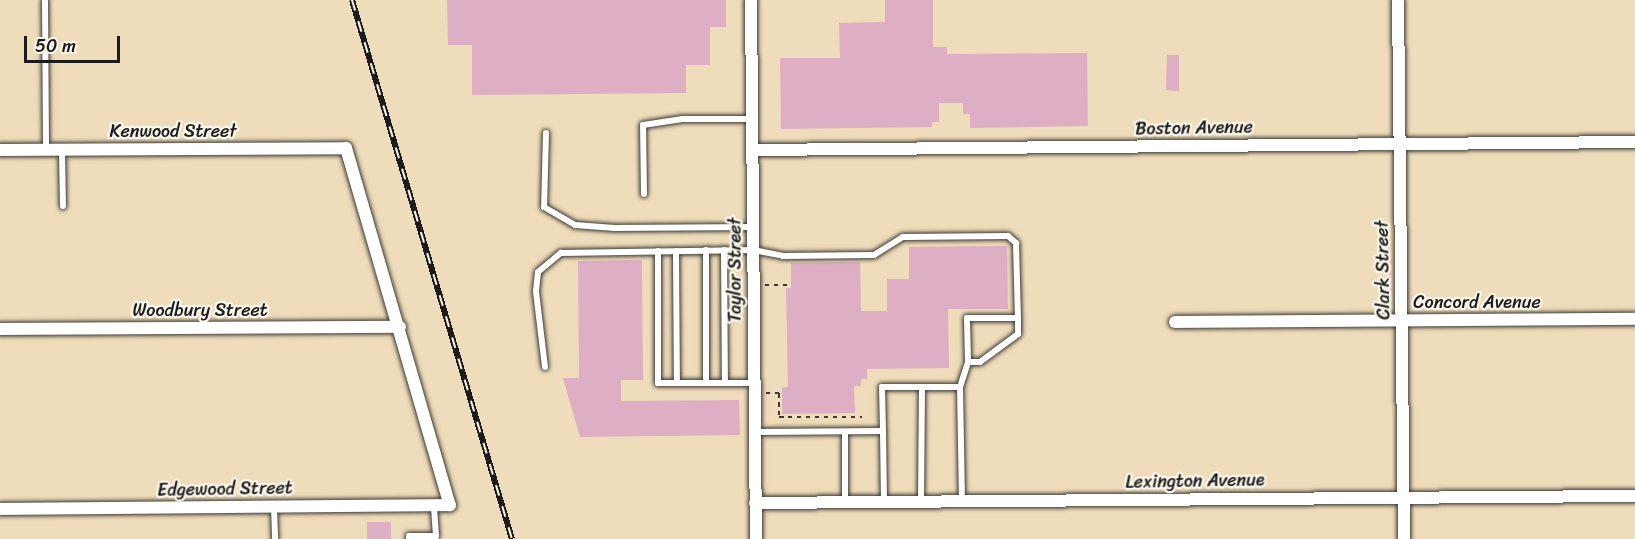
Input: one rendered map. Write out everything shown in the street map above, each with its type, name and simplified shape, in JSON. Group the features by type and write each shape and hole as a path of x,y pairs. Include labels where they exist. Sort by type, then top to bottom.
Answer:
{"street":[{"name":"Taylor Street","path":"751,0 756,539"},
{"name":"Clark Street","path":"1398,0 1404,539"},
{"name":"Boston Avenue","path":"753,150 1635,142"},
{"name":"Kenwood Street","path":"0,150 345,148 399,327"},
{"name":"Concord Avenue","path":"1175,322 1635,319"},
{"name":"Woodbury Street","path":"0,329 399,327"},
{"name":"Edgewood Street","path":"0,509 450,505 399,327"},
{"name":"Lexington Avenue","path":"755,503 1635,496"}],"lane":[{"path":"45,0 46,150"},
{"path":"644,194 643,125 684,119 752,119"},
{"path":"546,134 544,207 575,225 615,228 753,227"},
{"path":"62,150 63,206"},
{"path":"545,368 536,291 538,272 561,253 753,250 783,256 874,255 903,237 1008,236 1016,243 1018,334 981,362 968,362"},
{"path":"676,250 677,383"},
{"path":"706,250 706,383"},
{"path":"724,250 725,383"},
{"path":"658,251 658,383 754,383"},
{"path":"962,501 960,387 968,362 967,318 1018,318"},
{"path":"884,502 882,387 960,387"},
{"path":"921,502 922,387"},
{"path":"755,432 883,431"},
{"path":"845,432 845,502"},
{"path":"409,539 409,536 436,536 434,505"},
{"path":"274,506 274,539"}],"path":[{"path":"765,285 790,285"},
{"path":"766,393 780,393 779,417 862,417"}],"building":[{"path":"447,0 726,0 726,27 710,27 710,65 686,65 686,93 472,95 472,45 448,45"},
{"path":"885,0 933,0 933,47 947,47 947,54 1087,53 1088,126 970,128 970,114 963,114 963,103 939,103 939,122 932,122 932,127 781,129 780,58 840,58 839,23 885,22"},
{"path":"1167,55 1179,55 1179,91 1166,90"},
{"path":"1007,246 1008,309 948,309 949,368 867,369 867,379 861,379 861,386 854,386 855,413 782,414 782,388 788,387 786,288 791,288 791,263 860,262 861,311 887,311 887,279 909,279 909,247"},
{"path":"642,260 643,380 621,380 621,401 739,400 740,435 580,437 563,378 579,378 578,261"},
{"path":"367,522 391,522 391,539 367,539"}],"railway":[{"path":"352,0 512,539"}]}
